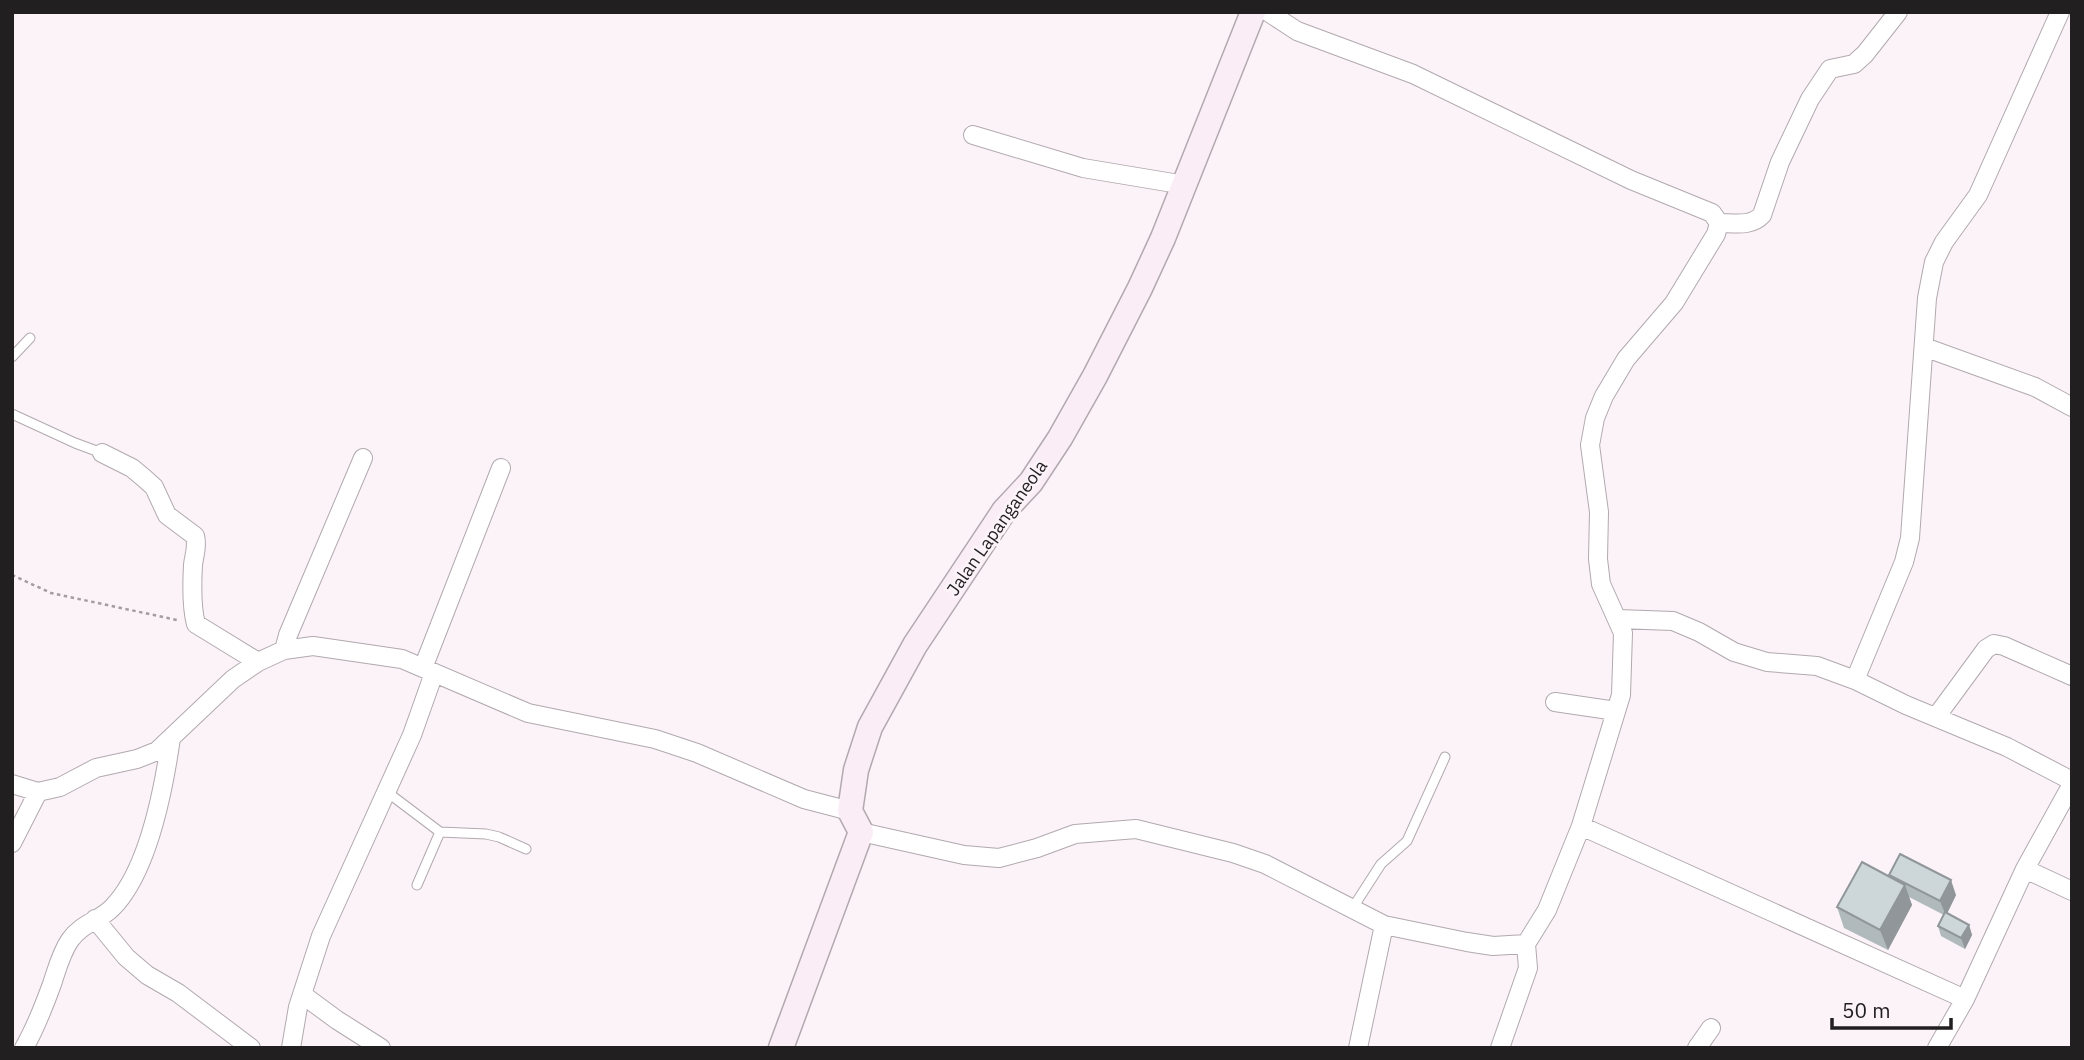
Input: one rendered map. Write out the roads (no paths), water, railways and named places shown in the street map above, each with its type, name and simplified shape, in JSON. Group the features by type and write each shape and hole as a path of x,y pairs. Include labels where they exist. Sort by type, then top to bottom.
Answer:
{"street":[{"name":"Jalan Lapanganeola","path":"781,1048 856,822 856,770 870,727 915,645 1004,511 1031,482 1060,438 1140,288 1185,185 1254,12"},
{"path":"1268,12 1297,31 1413,74 1631,180 1712,213 1719,223"},
{"path":"1719,223 1748,223 1762,215 1780,162 1810,99 1830,69 1854,64 1898,12"},
{"path":"1856,680 1904,562 1910,538 1927,298 1934,262 1944,242 1978,195 2060,12"},
{"path":"973,135 1083,168 1185,185"},
{"path":"1500,1048 1528,968 1526,944 1547,910 1581,825 1621,695 1623,634 1601,584 1598,559 1600,512 1590,445 1595,418 1604,396 1626,359 1674,303 1716,234 1719,223"},
{"path":"1924,347 2035,387 2072,407"},
{"path":"102,453 132,468 154,487 167,515 195,537 195,624 258,662"},
{"path":"284,650 363,458"},
{"path":"291,1048 298,1007 321,936 428,695 429,670 501,468"},
{"path":"1618,619 1673,621 1734,652 1767,662 1817,666 1856,680 1936,718 2007,747 2072,783 2025,869 1965,999 1937,1048"},
{"path":"1936,718 1986,649 1994,644 2072,676"},
{"path":"12,784 38,792 60,787 96,768 126,762 157,751 233,679 258,662 284,650 313,646 402,659 528,713 655,739 697,753 856,822 964,855 999,858 1075,834 1136,829 1233,853 1265,864 1384,925 1493,946 1526,944"},
{"path":"1555,702 1616,711"},
{"path":"24,1048 38,1021 65,949 78,930 112,908 140,862 163,795 172,738"},
{"path":"12,843 38,792"},
{"path":"1581,825 1965,999"},
{"path":"2025,869 2072,891"},
{"path":"95,919 126,957 147,975 178,993 251,1048"},
{"path":"1358,1048 1384,925"},
{"path":"303,995 381,1048"},
{"path":"1697,1048 1711,1028"}],"lane":[{"path":"12,358 30,338"},
{"path":"12,414 102,453"},
{"path":"1352,909 1381,864 1407,841 1445,757"},
{"path":"387,792 440,832 486,834 526,849"},
{"path":"417,885 440,832"}]}
